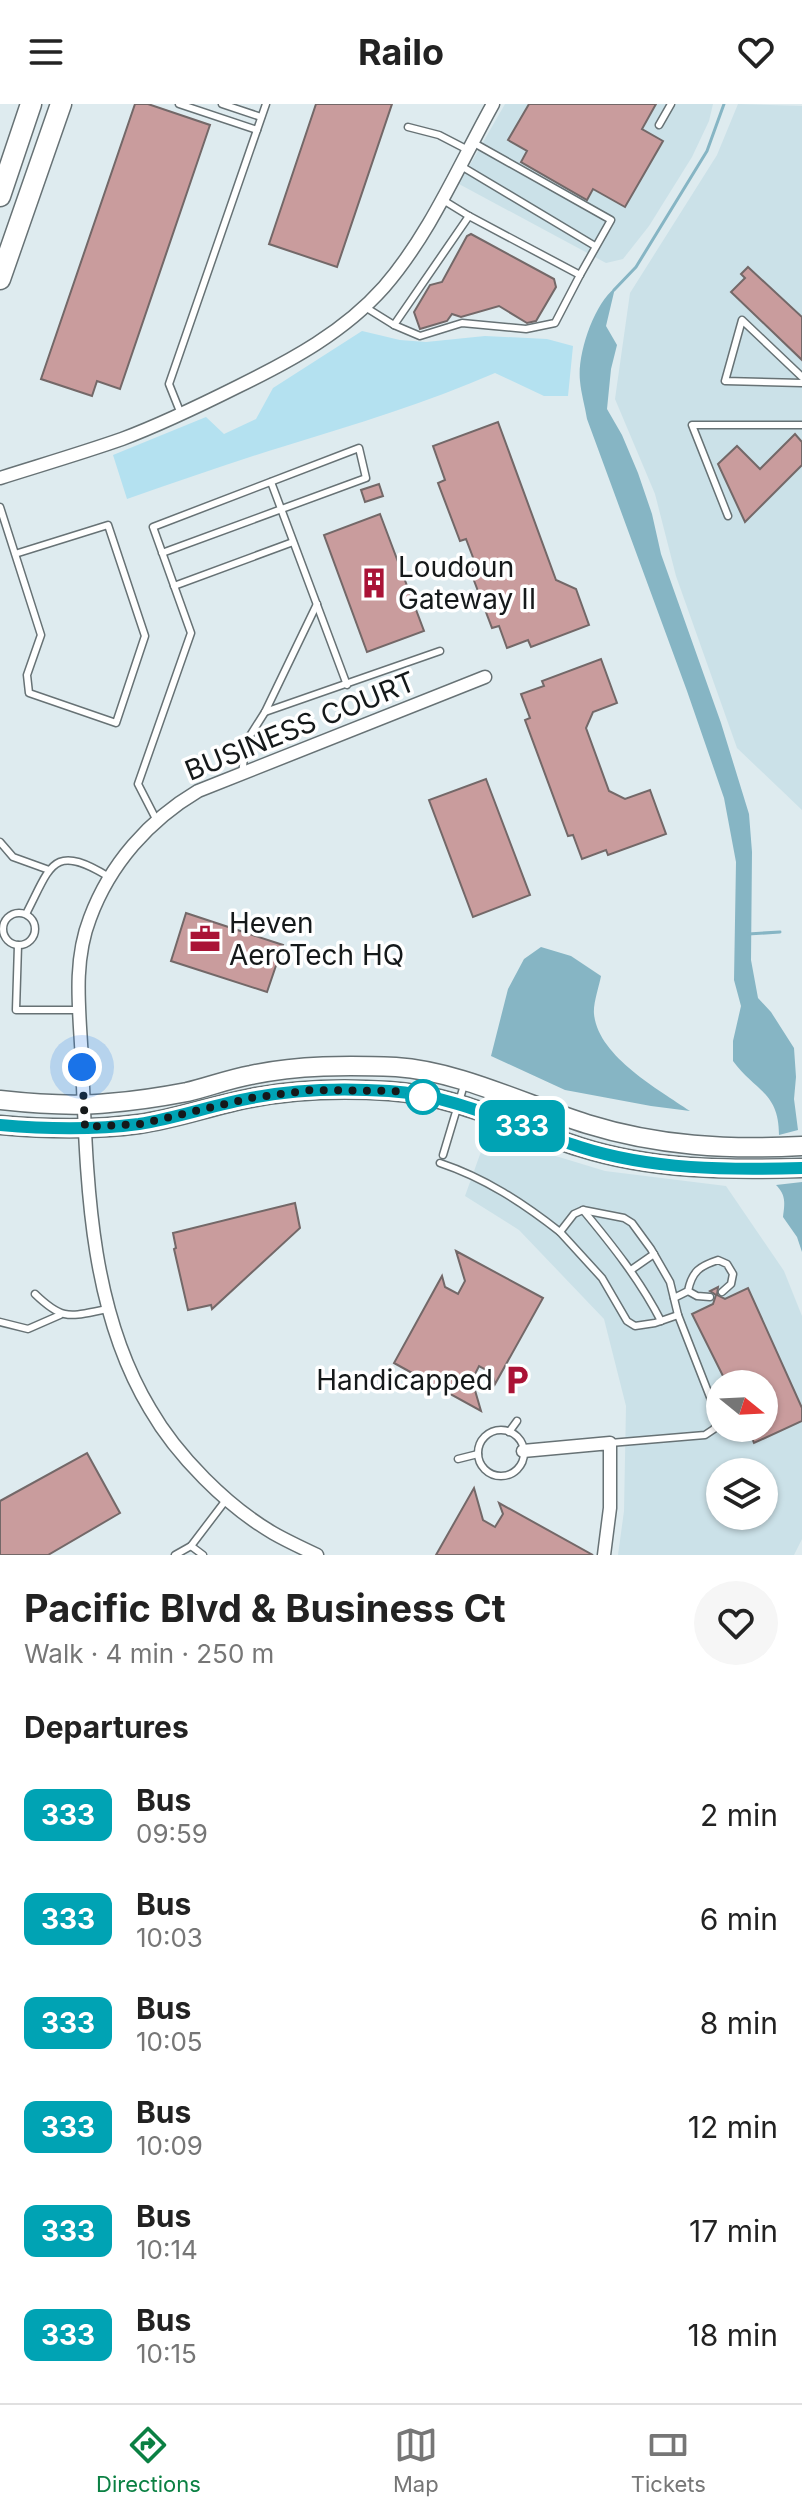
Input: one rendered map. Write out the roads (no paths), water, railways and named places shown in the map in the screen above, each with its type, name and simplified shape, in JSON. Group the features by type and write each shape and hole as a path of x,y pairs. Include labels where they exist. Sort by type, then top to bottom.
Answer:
{"main road":[{"path":"0,196 31,104"},
{"path":"0,279 61,104"},
{"path":"0,1100 83,1105 111,1103 188,1091 252,1075 315,1067 401,1068 465,1083 590,1125 662,1143 708,1148 802,1146"},
{"path":"0,1125 85,1127 140,1124 251,1098 312,1090 395,1091 458,1104 581,1148 622,1158 705,1169 802,1168"}],"street":[{"path":"0,478 123,439 282,365 325,339 365,307 403,263 442,199 493,104"},
{"name":"BUSINESS COURT","path":"311,1554 272,1532 203,1476 149,1408 126,1359 108,1309 92,1212 83,1105 78,985 80,950 89,919 109,877 135,843 177,803 198,791 485,677"},
{"path":"523,1451 610,1443 610,1508 604,1555"}],"lane":[{"path":"179,104 257,130"},
{"path":"222,104 261,117"},
{"path":"181,414 169,384 266,104"},
{"path":"659,125 671,104"},
{"path":"365,307 420,336 462,323 526,329 555,323 611,220 470,146 408,127"},
{"path":"460,166 595,246"},
{"path":"442,199 580,275"},
{"path":"394,325 469,216"},
{"path":"742,320 802,380 725,381 742,320"},
{"path":"728,516 692,425 802,425"},
{"path":"157,821 138,784 191,633 162,553 153,527 359,448 366,478 162,553"},
{"path":"271,482 347,685"},
{"path":"0,507 15,554 41,635 27,675 29,693 116,723 145,636 108,525 15,554"},
{"path":"174,586 293,542"},
{"path":"242,774 246,742 265,712 317,604"},
{"path":"265,712 440,651"},
{"path":"0,842 13,857 49,870"},
{"path":"26,914 49,870 57,863 76,860 109,877"},
{"path":"14,914 26,914 35,924 34,935 28,943 18,945 5,937 4,924 14,914"},
{"path":"18,945 16,1010 80,1010"},
{"path":"443,1155 465,1083"},
{"path":"440,1163 502,1190 560,1232 602,1278 627,1321 635,1326 678,1315"},
{"path":"560,1232 574,1214 583,1210 624,1218 632,1223 670,1282 678,1315 719,1420 714,1429 705,1435 610,1443"},
{"path":"583,1210 631,1270 661,1321"},
{"path":"631,1270 654,1254"},
{"path":"688,1291 696,1269 718,1260 727,1264 733,1274 731,1284 722,1292"},
{"path":"674,1298 688,1291"},
{"path":"688,1291 697,1296 710,1297"},
{"path":"35,1294 61,1315"},
{"path":"0,1322 28,1329 61,1315 74,1316 108,1309"},
{"path":"509,1432 517,1421"},
{"path":"497,1430 509,1432 521,1441 523,1451 524,1459 519,1468 503,1476 485,1470 478,1454 483,1438 497,1430"},
{"path":"458,1459 478,1454"},
{"path":"175,1555 191,1546 228,1498"},
{"path":"191,1546 203,1555"}],"waterway":[{"path":"614,290 636,267 707,151 724,104"},
{"path":"748,934 780,932"}],"place":[{"name":"Loudoun Gateway II","path":"374,583"},
{"name":"Heven AeroTech HQ","path":"205,939"},
{"name":"Handicapped","path":"517,1380"}]}
